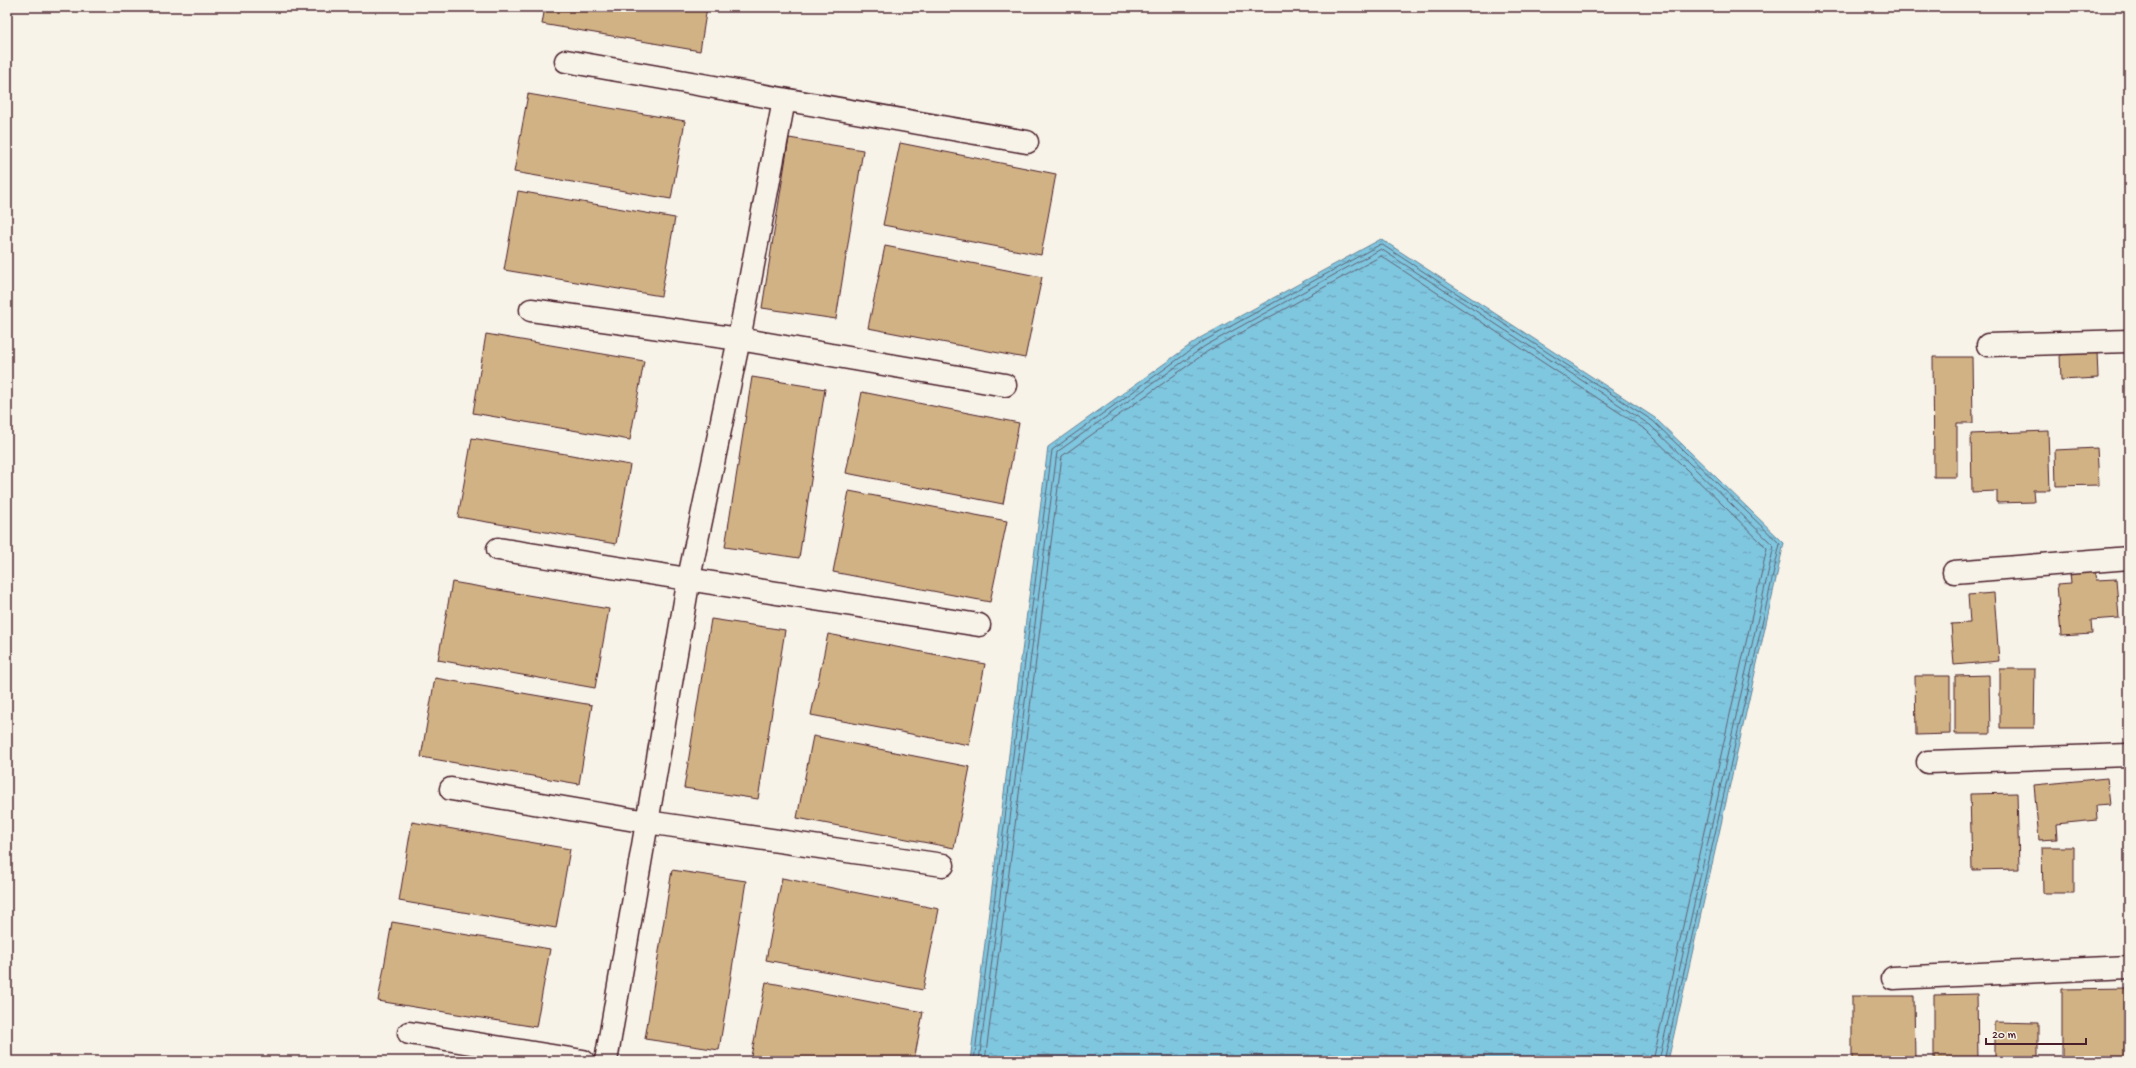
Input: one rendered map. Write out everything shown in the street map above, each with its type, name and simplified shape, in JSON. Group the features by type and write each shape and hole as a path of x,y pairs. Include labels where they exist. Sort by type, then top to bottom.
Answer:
{"street":[{"path":"566,61 1027,142"},
{"path":"606,1061 689,578 739,339 784,100"},
{"path":"531,310 739,339 1004,384"},
{"path":"1988,345 2129,341"},
{"path":"498,549 979,625"},
{"path":"1954,572 2129,558"},
{"path":"1928,762 2129,755"},
{"path":"452,789 647,822 943,865"},
{"path":"1893,978 2129,968"},
{"path":"409,1034 583,1061"}],"water":[{"path":"1381,239 1655,418 1784,543 1668,1061 970,1061 1048,447 1200,338"}],"building":[{"path":"545,7 707,7 700,51 542,24"},
{"path":"528,94 685,121 671,199 514,172"},
{"path":"789,138 863,150 836,319 762,308"},
{"path":"900,143 1056,174 1041,255 883,225"},
{"path":"518,191 675,218 661,296 504,270"},
{"path":"885,246 1042,277 1025,358 868,328"},
{"path":"486,334 644,361 630,440 473,413"},
{"path":"2097,352 2098,378 2061,380 2060,354"},
{"path":"1933,357 1972,357 1973,423 1957,423 1957,477 1934,477"},
{"path":"752,377 825,389 799,558 725,547"},
{"path":"862,392 1019,423 1003,504 846,473"},
{"path":"2048,431 2050,490 2033,490 2034,502 1997,503 1997,491 1972,492 1971,434"},
{"path":"472,438 630,465 616,544 458,517"},
{"path":"2097,448 2099,485 2056,486 2055,450"},
{"path":"849,491 1007,521 990,602 833,572"},
{"path":"2094,570 2096,580 2116,579 2119,618 2091,620 2092,634 2061,636 2057,584 2071,583 2070,572"},
{"path":"452,582 609,609 595,688 438,660"},
{"path":"1994,593 1999,661 1954,665 1951,624 1970,623 1968,595"},
{"path":"711,619 785,630 758,799 684,788"},
{"path":"828,634 985,664 969,745 811,715"},
{"path":"2000,669 2035,669 2034,728 2000,728"},
{"path":"1989,675 1990,734 1955,734 1955,676"},
{"path":"1915,676 1950,676 1950,734 1916,735"},
{"path":"435,678 592,705 579,784 421,757"},
{"path":"813,736 970,767 954,848 797,818"},
{"path":"2107,778 2110,805 2096,806 2097,820 2056,824 2057,839 2039,840 2034,785"},
{"path":"2017,793 2019,869 1972,870 1970,794"},
{"path":"412,822 570,849 556,928 399,901"},
{"path":"2042,847 2074,847 2074,893 2043,893"},
{"path":"672,870 746,881 719,1050 645,1039"},
{"path":"782,878 939,909 923,990 766,960"},
{"path":"392,922 550,949 536,1027 378,1001"},
{"path":"766,982 923,1012 914,1061 750,1061"},
{"path":"2129,988 2129,1061 2062,1061 2062,989"},
{"path":"1977,994 1978,1061 1934,1061 1934,995"},
{"path":"1852,996 1914,996 1915,1061 1852,1061"},
{"path":"1995,1022 2038,1023 2038,1061 1995,1061"}]}
